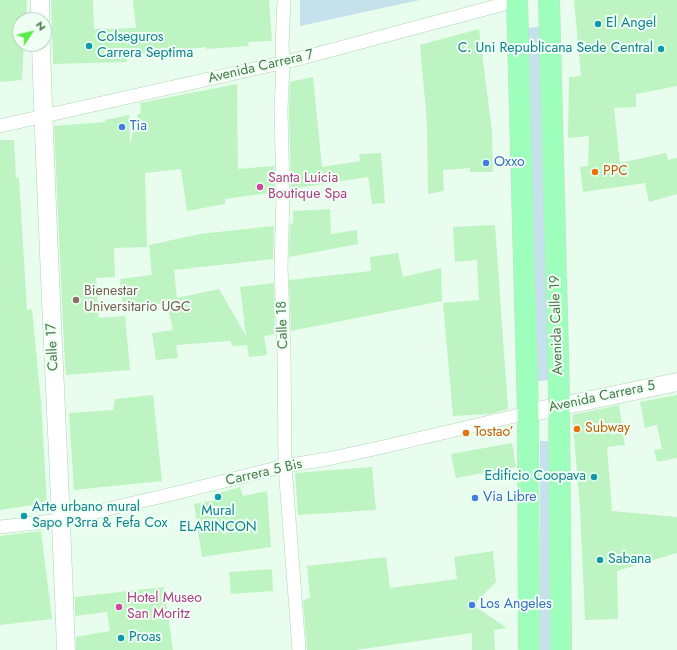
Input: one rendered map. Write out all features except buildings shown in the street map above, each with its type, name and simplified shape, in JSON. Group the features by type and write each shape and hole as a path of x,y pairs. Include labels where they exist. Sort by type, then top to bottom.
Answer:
{"main road":[{"path":"518,0 528,413 529,650"},
{"name":"Avenida Calle 19","path":"548,0 560,406 561,650"}],"street":[{"path":"40,0 40,12"},
{"name":"Calle 18","path":"284,0 281,110 283,196 281,266 284,353 285,466 299,650"},
{"name":"Avenida Carrera 7","path":"0,126 283,63 518,0"},
{"name":"Calle 17","path":"41,52 66,650"},
{"name":"Avenida Carrera 5","path":"528,413 677,382"},
{"name":"Carrera 5 Bis","path":"0,527 61,520 285,466 374,449 528,413"}],"shaded area":[{"path":"300,0 420,0 300,26"},
{"path":"539,27 552,380 538,381 526,28"},
{"path":"540,441 554,441 554,650 540,650"}],"place":[{"name":"El Angel","path":"598,24"},
{"name":"Colseguros Carrera Septima","path":"89,46"},
{"name":"C. Uni Republicana Sede Central","path":"661,49"},
{"name":"Tia","path":"122,127"},
{"name":"Oxxo","path":"486,163"},
{"name":"PPC","path":"595,172"},
{"name":"Santa Luicia Boutique Spa","path":"260,187"},
{"name":"Bienestar Universitario UGC","path":"76,300"},
{"name":"Subway","path":"577,429"},
{"name":"Tostao’","path":"466,433"},
{"name":"Edificio Coopava","path":"594,477"},
{"name":"Mural ELARINCON","path":"218,497"},
{"name":"Via Libre","path":"475,498"},
{"name":"Arte urbano mural Sapo P3rra & Fefa Cox","path":"24,516"},
{"name":"Sabana","path":"600,560"},
{"name":"Los Angeles","path":"472,605"},
{"name":"Hotel Museo San Moritz","path":"119,607"},
{"name":"Proas","path":"121,638"}]}
